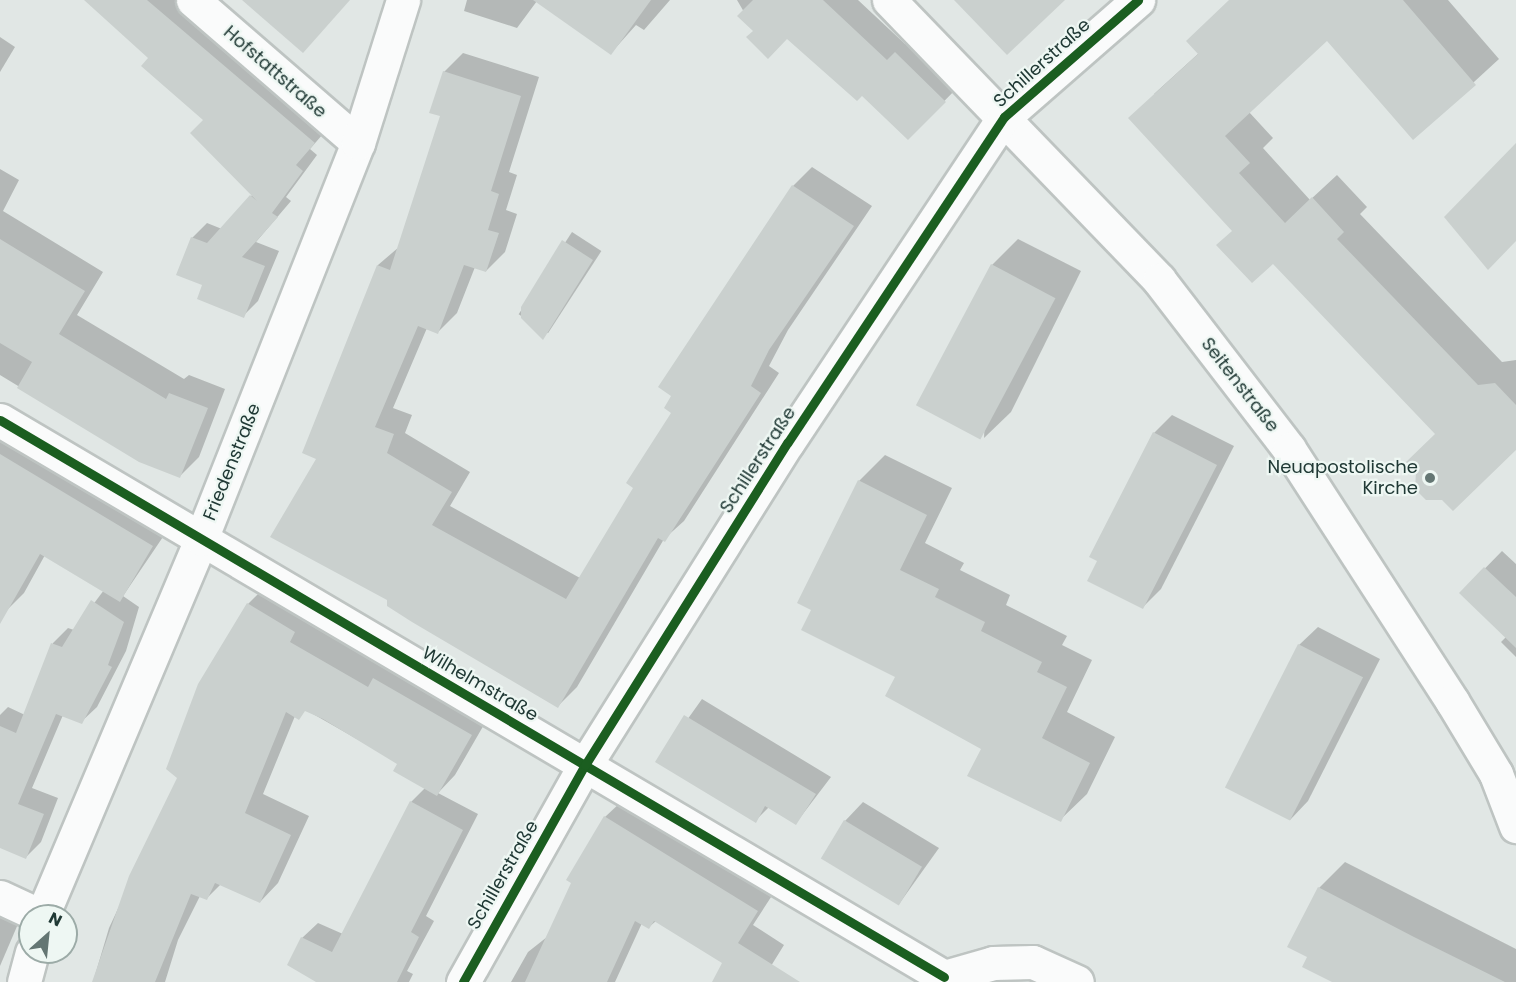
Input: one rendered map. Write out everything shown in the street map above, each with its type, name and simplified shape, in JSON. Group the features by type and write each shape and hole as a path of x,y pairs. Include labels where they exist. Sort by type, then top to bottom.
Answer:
{"street":[{"name":"Hofstattstraße","path":"193,0 358,143"},
{"name":"Friedenstraße","path":"46,904 201,539 358,143 403,0"},
{"name":"Seitenstraße","path":"889,0 1159,280 1289,449 1506,768 1516,826"},
{"name":"Schillerstraße","path":"464,982 585,765 788,442 1004,117 1138,0"},
{"name":"Wilhelmstraße","path":"0,420 944,977 993,963 1033,962 1077,982"},
{"path":"0,897 18,905"},
{"path":"24,982 29,964"}],"building":[{"path":"84,0 147,0 315,143 296,165 303,171 272,213 278,217 242,257 265,266 244,318 197,299 202,285 176,275 191,237 207,243 250,195 257,201 190,133 203,120 141,66 148,58"},
{"path":"242,0 350,0 303,53"},
{"path":"533,0 651,0 611,55"},
{"path":"753,0 823,0 887,60 895,52 946,102 908,140 862,96 857,101 787,39 768,59 746,37 753,31 737,16"},
{"path":"954,0 1065,0 1007,55"},
{"path":"1229,0 1403,0 1476,85 1413,140 1327,41 1225,136 1250,163 1239,173 1285,223 1312,197 1344,232 1337,239 1478,385 1495,383 1516,405 1516,450 1453,511 1442,500 1426,500 1415,489 1416,472 1406,462 1435,434 1273,264 1252,283 1216,245 1232,231 1128,118 1198,54 1186,41"},
{"path":"443,71 521,96 491,191 499,194 488,230 499,233 486,272 464,265 438,334 418,326 375,427 394,434 387,453 452,492 432,525 566,599 633,488 626,483 671,413 664,408 671,396 658,387 792,185 854,226 769,350 751,386 761,393 665,542 658,538 558,708 412,622 387,606 387,600 270,537 316,459 302,453 377,265 390,270 440,116 429,113"},
{"path":"1516,143 1516,241 1488,270 1444,217"},
{"path":"0,239 85,291 59,334 166,399 169,393 208,408 180,478 139,462 17,388 32,362 0,343"},
{"path":"562,240 593,260 543,340 521,318 521,307"},
{"path":"991,264 1055,298 980,440 916,405"},
{"path":"1153,432 1217,465 1143,609 1087,581 1097,561 1089,557"},
{"path":"0,454 153,546 120,602 40,554 0,624"},
{"path":"858,480 927,515 900,570 939,589 935,597 985,622 981,631 1042,662 1037,672 1067,687 1042,738 1090,763 1061,822 967,776 981,749 885,696 895,677 801,630 811,610 797,603"},
{"path":"1484,567 1516,597 1516,648 1459,593"},
{"path":"91,600 124,622 108,665 112,667 82,724 56,714 18,804 44,814 26,859 0,848 0,726 16,733 51,643 62,647"},
{"path":"247,603 295,632 290,642 368,687 373,678 472,735 437,796 393,771 397,764 323,719 305,711 299,720 286,712 245,813 291,835 260,903 215,883 207,900 191,894 155,982 92,982 129,876 177,778 166,769 198,684"},
{"path":"1298,644 1363,677 1290,821 1225,787"},
{"path":"684,715 816,794 796,825 765,806 756,823 655,762"},
{"path":"410,801 463,830 411,932 419,937 397,982 316,982 287,965 301,937 332,952"},
{"path":"604,816 758,911 738,943 800,982 712,982 722,963 654,921 649,929 635,921 607,982 525,982 571,883 566,880"},
{"path":"844,820 922,867 899,905 821,859"},
{"path":"1318,887 1505,982 1332,982 1302,967 1307,957 1287,947"}],"cycle path":[{"path":"463,982 585,765 788,442 1004,117 1138,0"},
{"path":"0,420 944,977"}],"place":[{"name":"Neuapostolische Kirche","path":"1430,478"}]}
